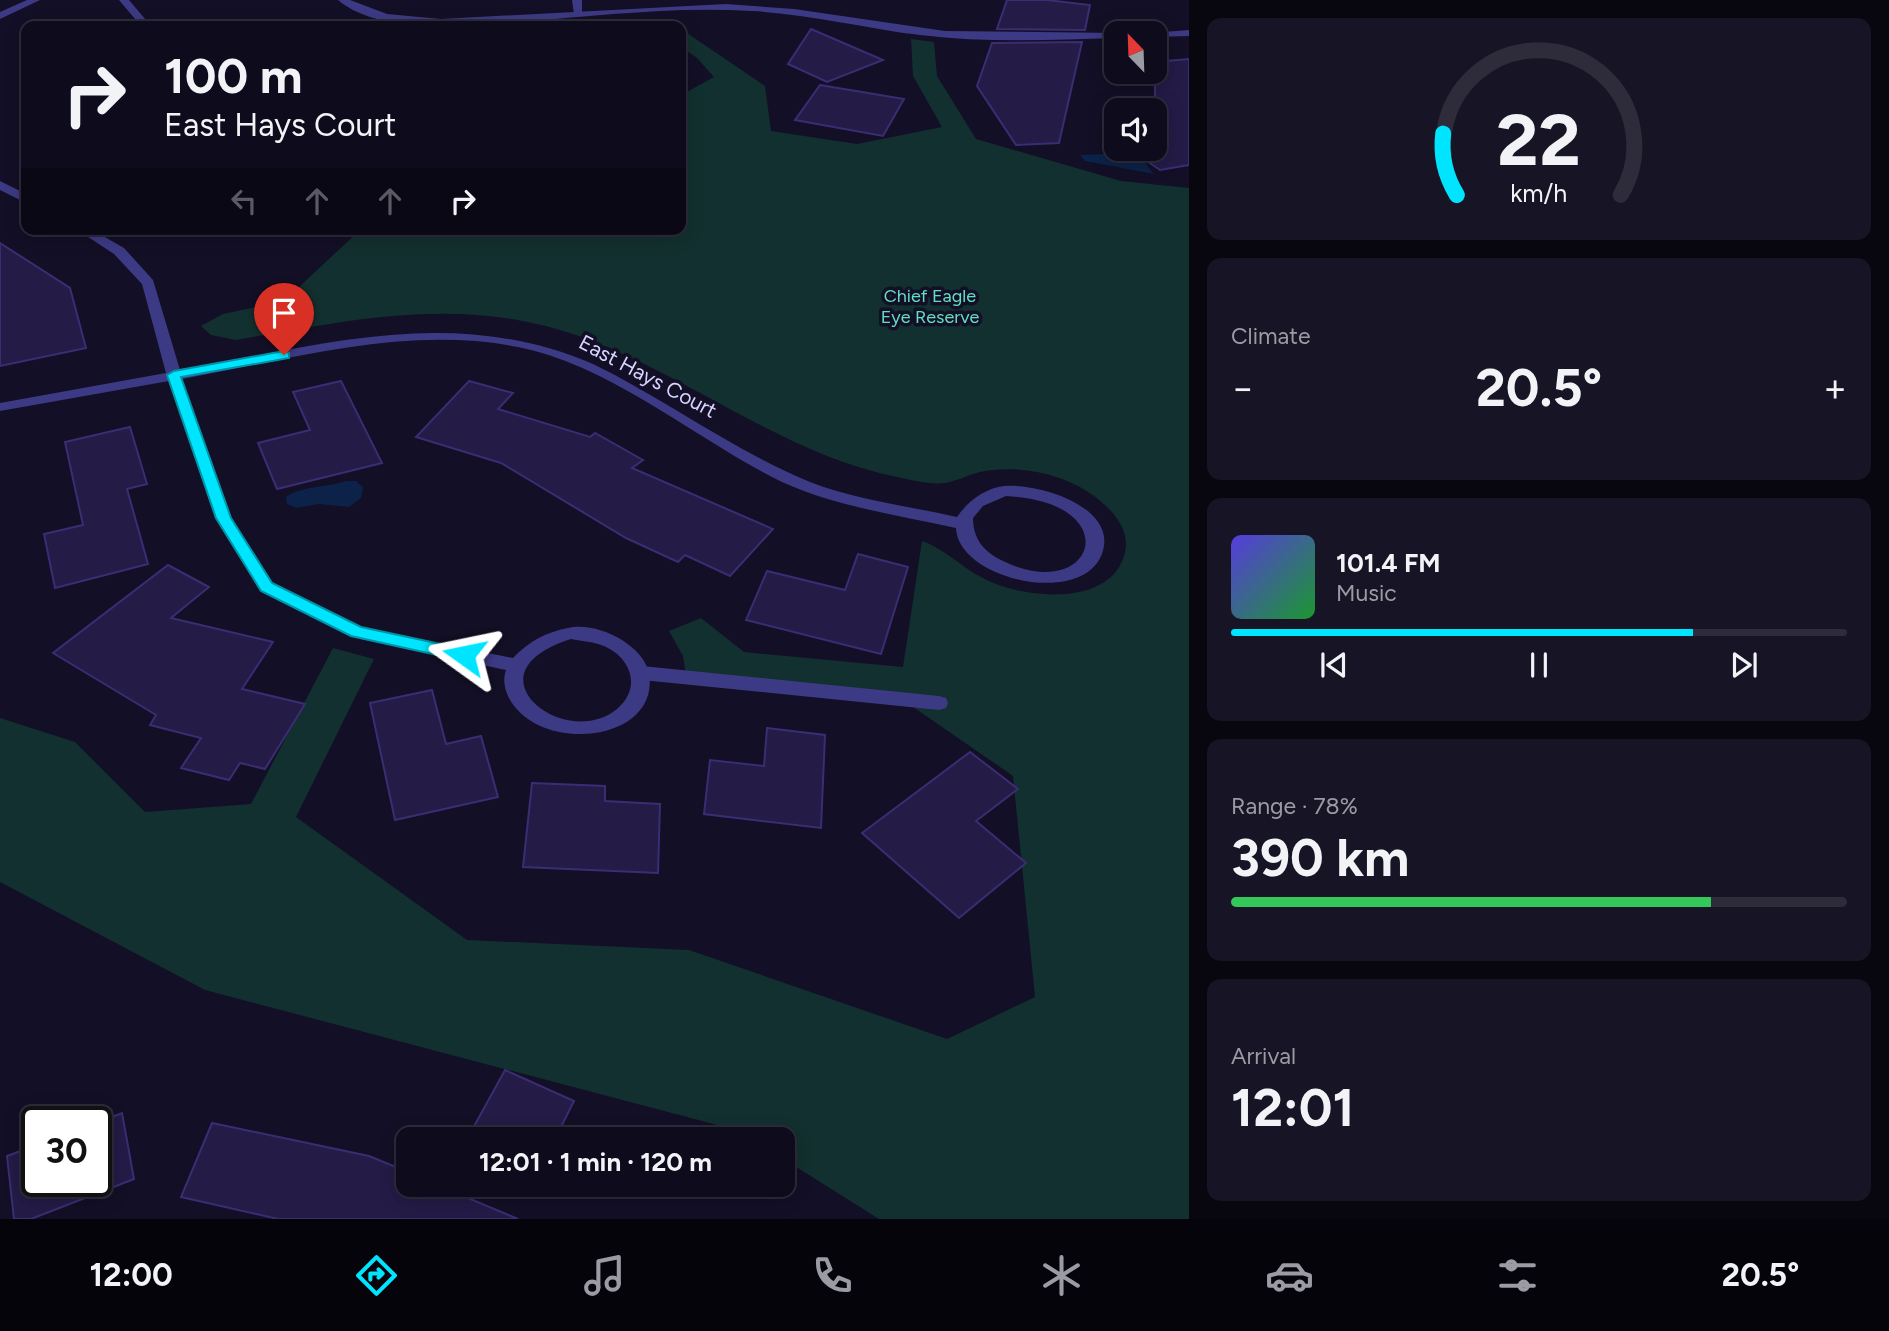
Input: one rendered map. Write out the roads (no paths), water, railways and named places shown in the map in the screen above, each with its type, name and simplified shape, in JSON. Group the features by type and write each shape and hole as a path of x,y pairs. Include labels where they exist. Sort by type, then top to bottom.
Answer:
{"street":[{"path":"0,16 35,0"},
{"path":"124,0 142,21"},
{"path":"343,0 354,8 409,21"},
{"path":"577,0 579,14"},
{"path":"493,21 690,6 756,8 921,32 1001,39 1104,35"},
{"path":"1167,34 1189,33"},
{"path":"0,185 21,196"},
{"path":"92,235 118,251 148,283 174,375 223,518 267,587 357,632 517,666"},
{"name":"East Hays Court","path":"0,407 390,337 453,335 514,344 556,354 597,371 789,478 824,492 963,524"},
{"path":"1004,491 1028,492 1054,498 1076,510 1091,525 1097,542 1093,558 1079,571 1057,578 1030,577 1004,570 981,557 967,541 963,524 968,508 983,497 1004,491"},
{"path":"571,633 595,634 617,642 633,656 642,673 641,692 629,709 610,722 585,728 559,727 537,718 520,703 513,685 517,666 529,650 548,639 571,633"},
{"path":"642,673 939,702"}],"water":[{"path":"1104,154 1104,161 1143,161 1154,174 1085,161 1080,155"},
{"path":"356,481 363,487 361,498 349,507 319,504 296,508 287,504 286,497 293,493"}],"park label":[{"name":"Chief Eagle Eye Reserve","path":"930,306"}]}
